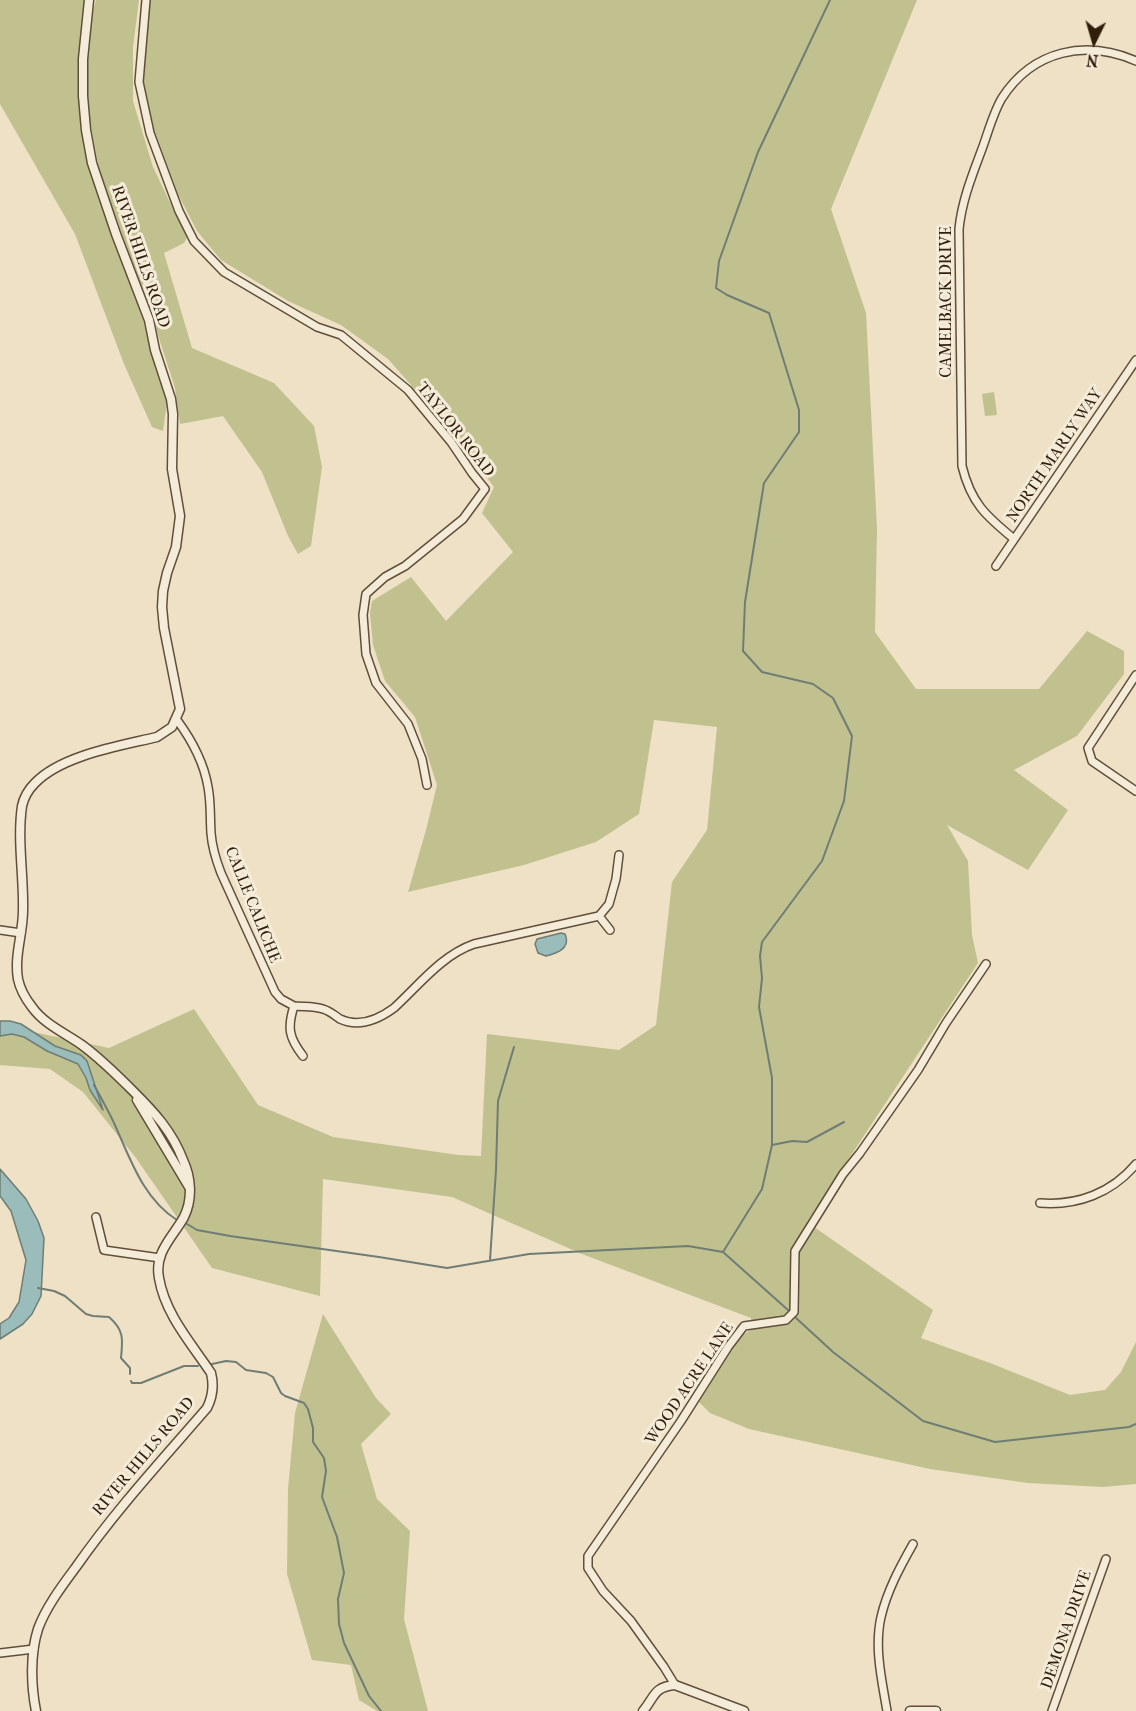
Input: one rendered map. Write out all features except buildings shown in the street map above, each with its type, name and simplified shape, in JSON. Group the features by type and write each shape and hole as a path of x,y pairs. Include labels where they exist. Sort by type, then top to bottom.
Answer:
{"street":[{"name":"RIVER HILLS ROAD","path":"89,0 83,59 83,96 92,162 116,234 149,320 173,414 172,468 180,516 176,547 163,591 162,607 167,645 180,702 177,720"},
{"name":"TAYLOR ROAD","path":"146,0 139,82 150,133 179,211 194,241 224,272 317,327 341,335 408,390 451,442 485,489 463,519 405,566 385,577 366,594 363,615 366,654 376,683 408,724 422,759 427,785"},
{"name":"CAMELBACK DRIVE","path":"1014,539 982,510 969,489 962,466 959,229 965,195 999,104 1010,87 1029,70 1050,57 1077,50 1107,51 1136,61"},
{"name":"NORTH MARLY WAY","path":"996,566 1136,360"},
{"path":"1136,675 1088,748 1092,760 1136,791"},
{"path":"96,1217 104,1250 160,1258 162,1249 184,1216 189,1202 190,1189 129,1087 102,1060 45,1021 23,994 18,978 17,961 23,911 21,821 23,803 27,792 47,773 88,755 157,737 172,728 177,720"},
{"name":"CALLE CALICHE","path":"177,720 206,776 209,789 211,834 221,873 275,992 281,999 294,1006"},
{"path":"303,1056 290,1035 290,1019 294,1006 320,1008 341,1019 366,1022 394,1008 461,948 599,916 609,904 616,879 619,855"},
{"path":"599,916 610,930"},
{"path":"0,930 21,933"},
{"name":"WOOD ACRE LANE","path":"675,1685 631,1621 603,1591 588,1568 588,1556 744,1326 786,1320 794,1312 795,1251 843,1174 918,1070 946,1023 986,964"},
{"path":"1040,1203 1065,1203 1085,1199 1118,1182 1136,1164"},
{"name":"RIVER HILLS ROAD","path":"36,1711 33,1678 34,1649 42,1620 72,1572 103,1529 207,1408 210,1401 213,1382 211,1372 175,1321 168,1307 158,1277 160,1258"},
{"path":"887,1711 879,1655 881,1616 898,1571 913,1544"},
{"name":"DEMONA DRIVE","path":"1052,1711 1106,1558"},
{"path":"0,1653 34,1649"},
{"path":"643,1711 657,1690 664,1686 675,1685 744,1711"},
{"path":"910,1711 936,1711"}],"green space":[{"path":"0,0 86,0 83,11 79,86 84,149 145,325 167,402 163,431 152,427 124,364 75,234 0,104"},
{"path":"96,0 139,0 133,47 133,101 153,167 187,238 184,243 164,253 192,348 274,383 314,426 322,467 311,546 298,554 288,536 262,472 223,416 180,424 175,388 99,170 90,121 86,70"},
{"path":"150,0 917,0 831,209 866,313 877,529 875,632 916,689 1039,689 1087,631 1124,651 1124,674 1077,736 1014,770 1068,810 1028,870 947,825 968,861 972,935 978,963 807,1222 933,1310 921,1338 1070,1395 1105,1390 1121,1372 1136,1342 1136,1484 1103,1487 1028,1483 930,1469 749,1429 710,1413 699,1402 741,1336 752,1329 751,1318 582,1254 452,1197 323,1179 320,1296 212,1268 136,1158 83,1092 50,1069 0,1065 0,1028 14,1028 109,1048 194,1009 258,1105 333,1137 458,1155 481,1156 487,1034 619,1050 656,1025 672,882 707,830 717,727 654,720 639,814 596,842 524,865 408,892 437,785 415,717 385,681 373,645 370,613 372,601 411,577 446,621 513,552 482,513 494,487 450,429 388,359 341,325 288,301 221,260 197,231 179,196 154,129 143,79"},
{"path":"994,392 997,415 985,416 982,394"},
{"path":"323,1314 376,1398 391,1414 361,1444 377,1499 410,1531 404,1619 428,1711 377,1711 359,1700 351,1665 312,1660 287,1574 288,1489 295,1413"}],"water":[{"path":"565,934 566,939 562,949 546,956 538,953 535,944 537,939"},
{"path":"0,1021 21,1024 55,1046 81,1055 87,1061 103,1110 90,1090 78,1064 47,1051 24,1037 12,1034 0,1036"},
{"path":"0,1169 26,1199 44,1238 41,1296 32,1314 23,1324 0,1339 0,1324 9,1318 19,1302 26,1260 11,1211 0,1196"}],"waterway":[{"path":"723,1252 762,1189 772,1145 772,1078 759,1007 762,942 822,861 844,801 852,736 833,698 813,684 762,672 743,651 745,602 764,483 799,432 799,410 769,313 716,288 719,261 758,152 830,0"},
{"path":"490,1260 498,1101 514,1047"},
{"path":"94,1085 146,1189 155,1201 177,1220"},
{"path":"772,1145 792,1141 807,1142 844,1122"},
{"path":"187,1224 197,1230 230,1236 447,1268 529,1254 688,1246 723,1252 788,1310"},
{"path":"38,1288 65,1296 86,1314 109,1317 120,1331 121,1358 130,1368 130,1374"},
{"path":"796,1318 833,1352 923,1421 995,1442 1129,1427 1136,1424"},
{"path":"212,1364 226,1361 236,1362 246,1370 266,1373 273,1377 281,1393 304,1403 308,1409 313,1428 313,1442 324,1458 326,1471 322,1497 337,1537 344,1573 338,1599 339,1624 344,1643 369,1696 381,1711"},
{"path":"131,1381 141,1383 184,1366 198,1366"}]}
